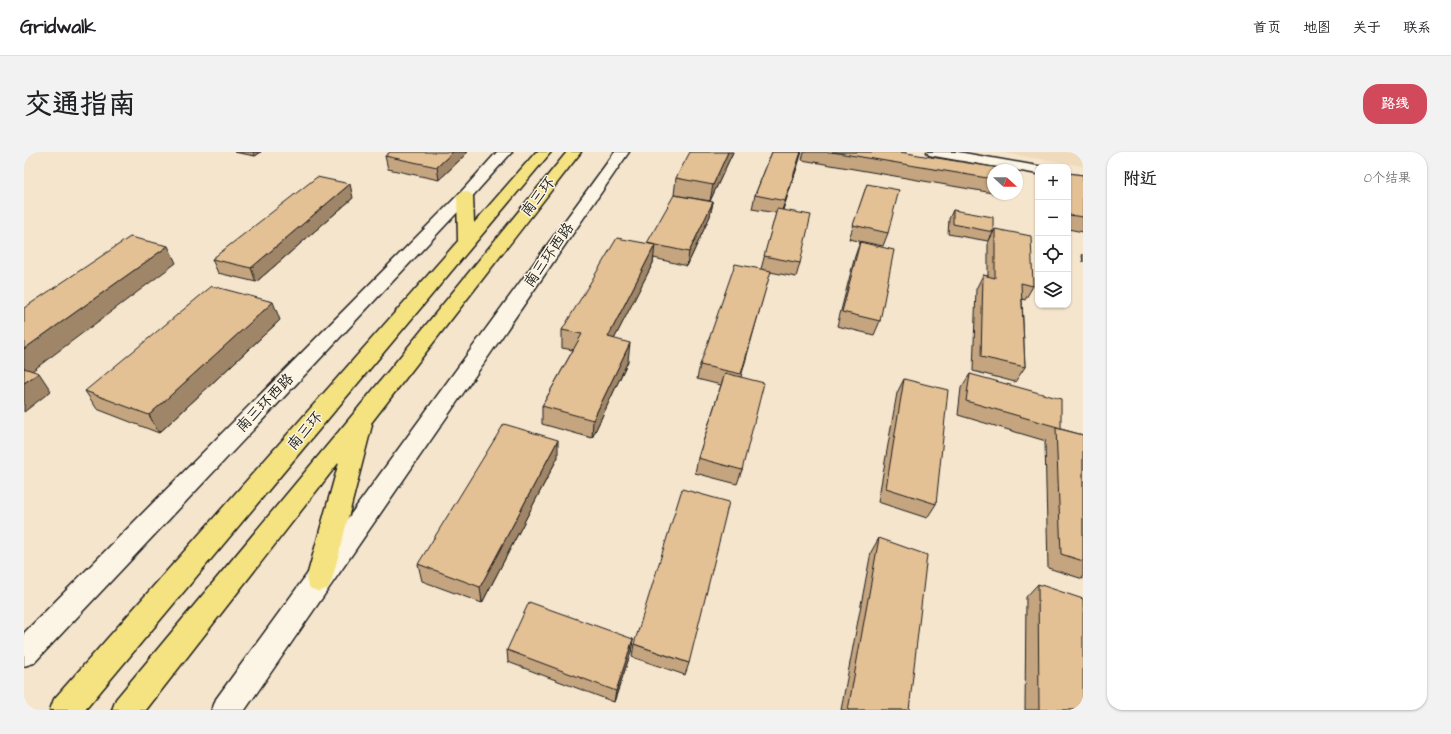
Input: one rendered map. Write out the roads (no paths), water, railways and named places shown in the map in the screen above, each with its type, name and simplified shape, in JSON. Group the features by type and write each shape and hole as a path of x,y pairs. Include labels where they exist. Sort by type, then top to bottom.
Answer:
{"highway":[{"name":"南三环","path":"65,710 544,152"},
{"name":"南三环","path":"127,710 574,152"},
{"path":"465,196 466,244"},
{"path":"319,580 363,417"}],"street":[{"name":"南三环西路","path":"24,653 465,196 505,152"},
{"name":"南三环西路","path":"227,710 622,152"},
{"path":"934,152 1035,169"}]}
